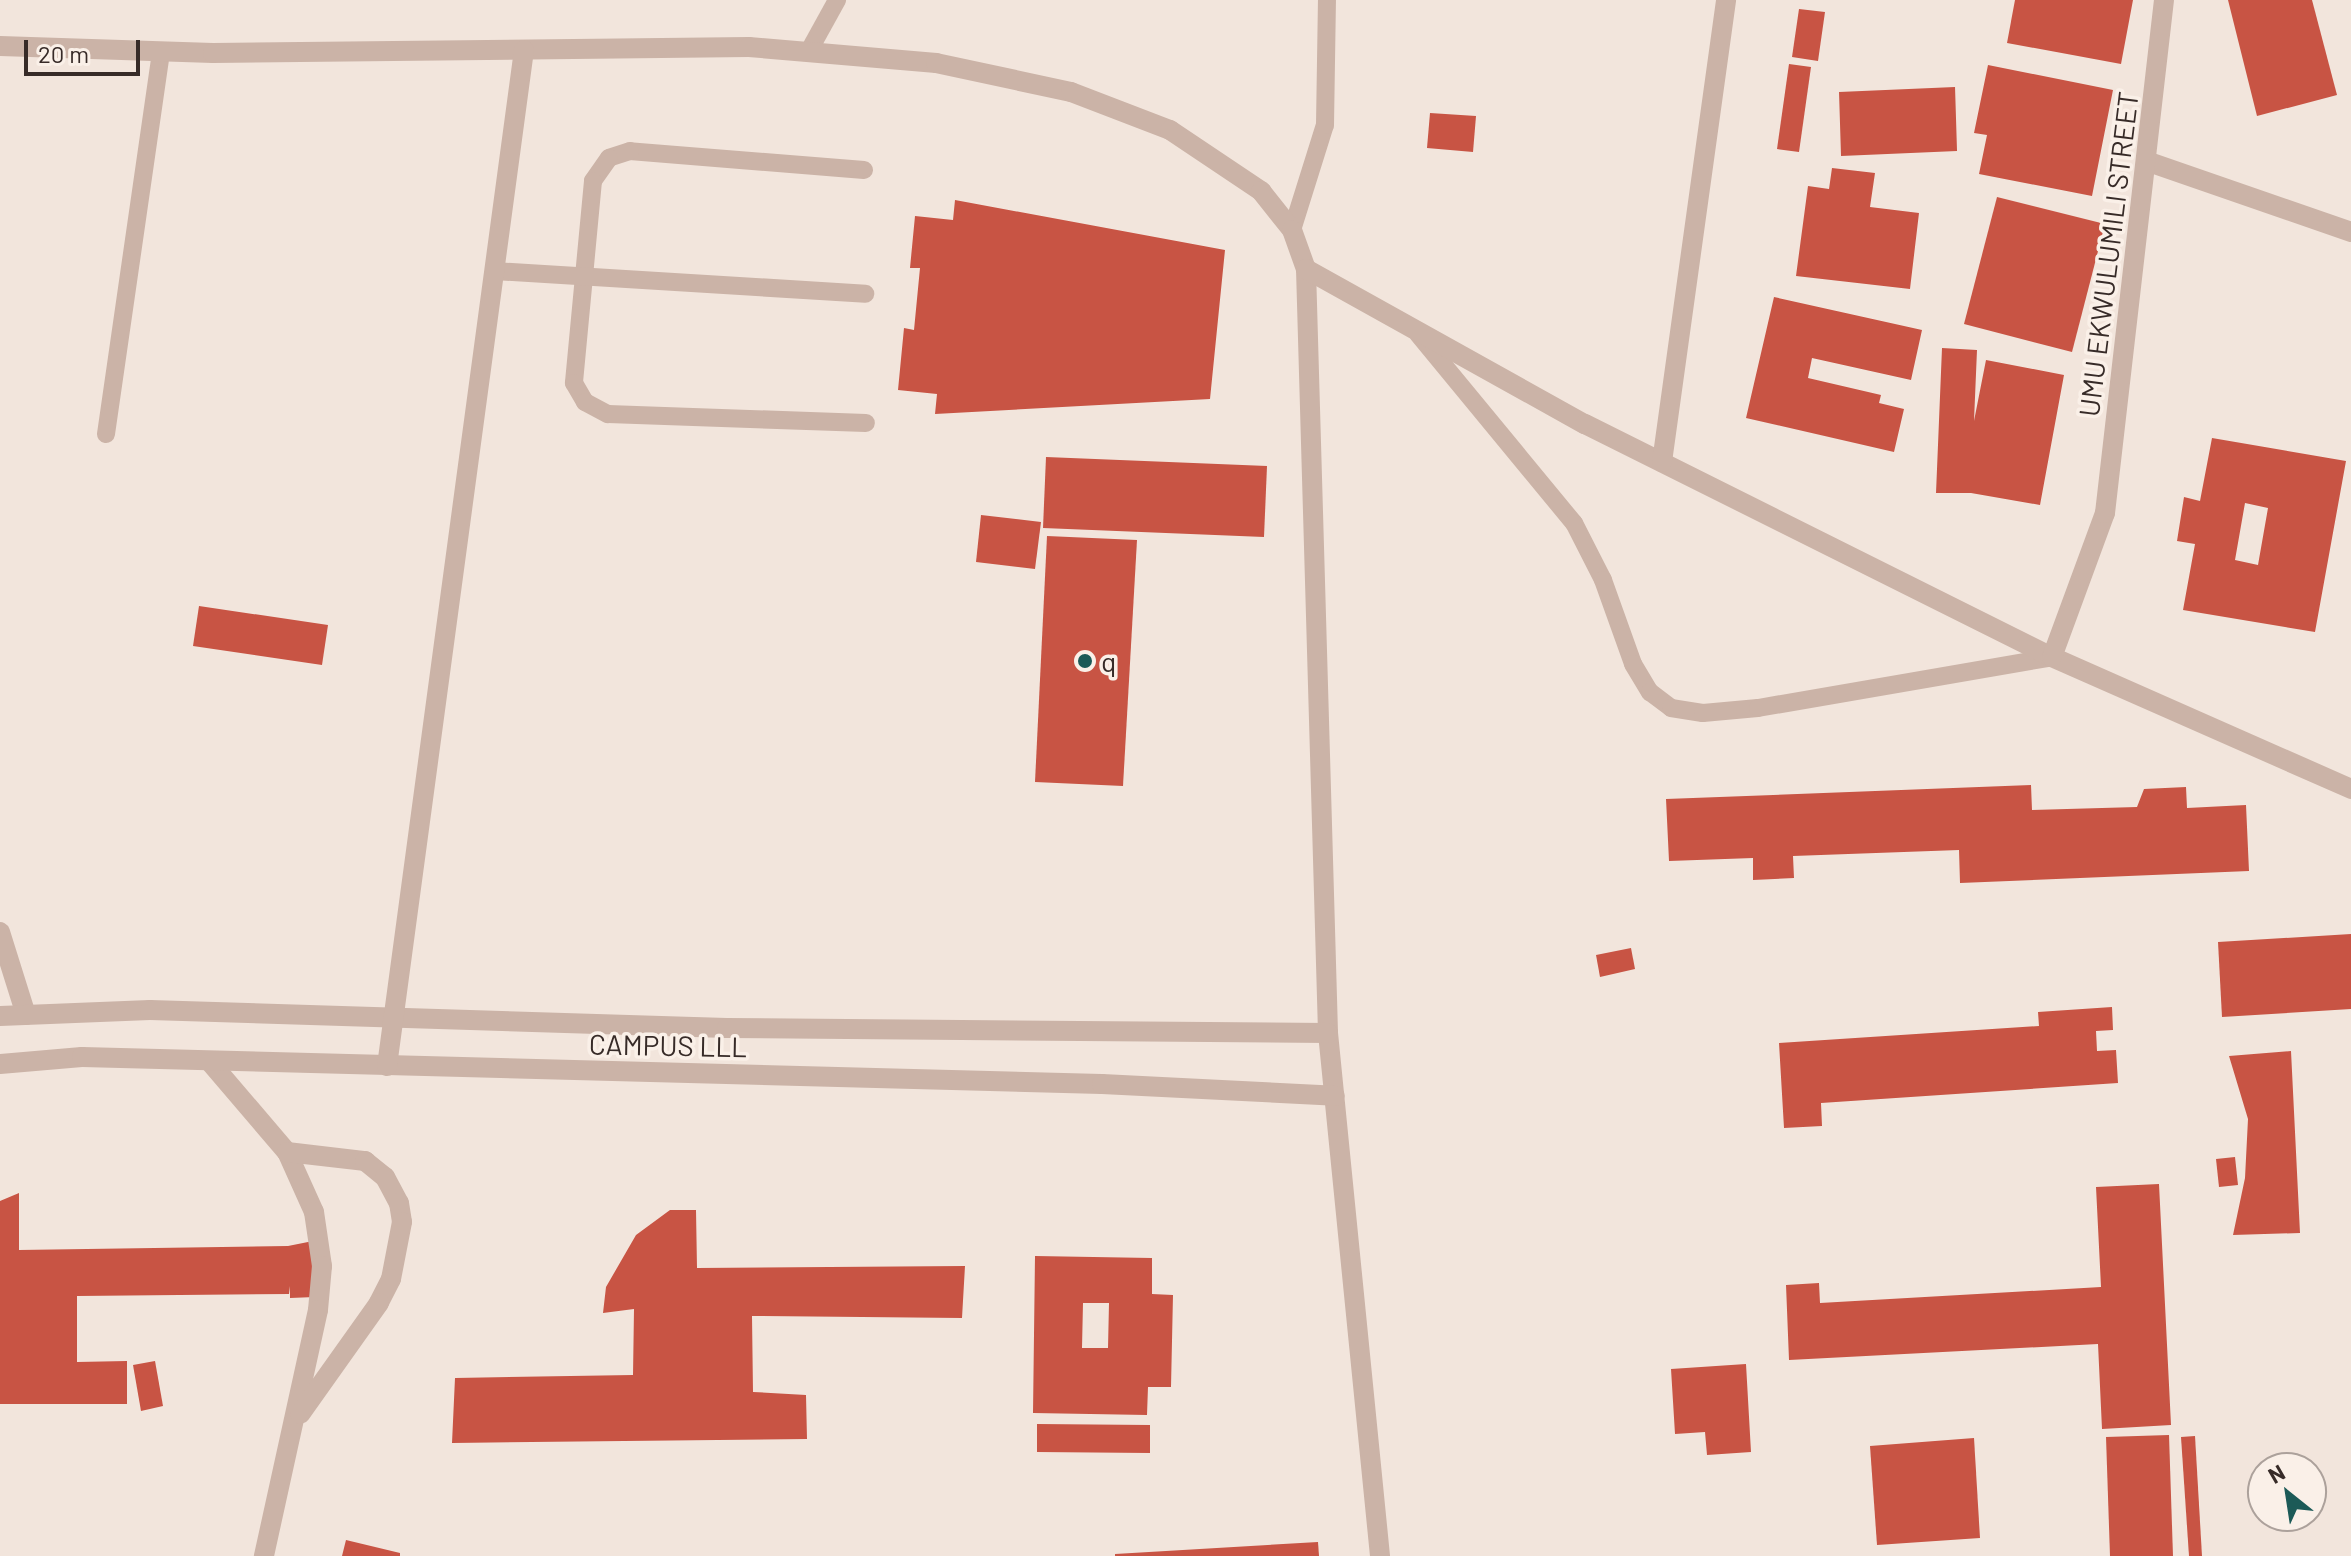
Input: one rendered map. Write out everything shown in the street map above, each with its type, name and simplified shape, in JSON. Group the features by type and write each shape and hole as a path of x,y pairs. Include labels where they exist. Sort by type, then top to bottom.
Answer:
{"street":[{"path":"1662,462 1726,0"},
{"name":"UMU EKWULUMILI STREET","path":"2052,657 2105,513 2149,162 2164,0"},
{"path":"0,46 161,51 810,49 936,63 1071,92 1170,130 1261,191 1292,230 1306,269 1328,1033 1380,1556"},
{"path":"387,1066 524,50"},
{"path":"2149,162 2351,232"},
{"path":"1306,269 1662,462 2052,657 2351,789"},
{"path":"0,932 26,1015"},
{"path":"0,1016 150,1010 1102,1035 1328,1033"},
{"name":"CAMPUS LLL","path":"0,1064 82,1057 1102,1084 1335,1096"},
{"path":"210,1062 287,1152 314,1212 322,1266 293,1424 264,1556"},
{"path":"287,1152 365,1161 385,1177 399,1203 402,1222 391,1279 379,1303 293,1424"}],"lane":[{"path":"810,49 837,0"},
{"path":"1292,230 1325,125 1327,0"},
{"path":"106,434 161,51"},
{"path":"864,170 630,151 609,158 593,181 574,383 585,402 608,414 866,423"},
{"path":"494,271 865,294"},
{"path":"1414,329 1574,523 1603,580 1633,664 1650,692 1671,708 1703,713 1758,708 2052,657"}],"building":[{"path":"2015,0 2133,0 2121,64 2007,43"},
{"path":"2228,0 2312,0 2337,95 2257,116"},
{"path":"1799,9 1825,12 1818,61 1792,57"},
{"path":"1789,64 1811,67 1799,152 1777,149"},
{"path":"1988,65 2113,90 2092,196 1979,174 1987,135 1974,133"},
{"path":"1955,87 1957,151 1841,156 1839,92"},
{"path":"1430,113 1476,116 1473,152 1427,148"},
{"path":"1832,168 1875,173 1870,207 1919,213 1910,289 1796,276 1808,186 1829,189"},
{"path":"1997,197 2105,224 2072,352 1964,324"},
{"path":"955,200 1225,250 1210,399 935,414 937,394 898,390 904,328 914,330 920,268 910,268 915,216 953,220"},
{"path":"1774,297 1922,330 1911,380 1812,358 1808,378 1881,395 1879,403 1904,409 1894,452 1746,418"},
{"path":"1942,348 1977,350 1974,421 1986,360 2064,375 2040,505 1971,493 1936,493"},
{"path":"2212,438 2346,461 2315,632 2183,610 2195,544 2177,541 2184,497 2200,501","holes":["2245,503 2268,508 2258,565 2235,560"]},
{"path":"1046,457 1267,466 1264,537 1043,528"},
{"path":"981,515 1041,522 1035,569 976,562"},
{"name":"q","path":"1047,536 1137,540 1123,786 1035,782"},
{"path":"199,606 328,625 322,665 193,646"},
{"path":"2031,785 2032,810 2137,807 2144,789 2186,787 2187,808 2246,805 2249,871 1960,883 1959,850 1793,856 1794,878 1753,880 1753,858 1669,861 1666,799"},
{"path":"2351,934 2351,1009 2222,1017 2218,942"},
{"path":"1631,948 1635,969 1600,977 1596,955"},
{"path":"2112,1007 2113,1030 2096,1031 2097,1051 2116,1050 2118,1083 1821,1103 1822,1126 1784,1128 1779,1043 2039,1026 2038,1012"},
{"path":"2291,1051 2300,1233 2233,1235 2245,1178 2248,1119 2229,1056"},
{"path":"2235,1157 2238,1185 2219,1187 2216,1159"},
{"path":"2159,1184 2171,1425 2102,1429 2098,1344 1789,1360 1786,1285 1819,1283 1820,1303 2101,1287 2096,1187"},
{"path":"19,1193 19,1250 288,1246 313,1241 315,1297 290,1298 290,1286 289,1294 77,1296 77,1362 127,1361 127,1404 0,1404 0,1201"},
{"path":"670,1210 696,1210 697,1268 965,1266 962,1318 752,1316 753,1392 806,1395 807,1439 452,1443 455,1378 633,1375 634,1309 603,1313 606,1287 636,1235"},
{"path":"1035,1256 1152,1258 1152,1294 1173,1295 1171,1387 1148,1387 1147,1415 1033,1413","holes":["1083,1303 1109,1303 1108,1348 1082,1348"]},
{"path":"155,1361 163,1406 141,1411 133,1365"},
{"path":"1746,1364 1751,1452 1707,1455 1705,1432 1675,1434 1671,1369"},
{"path":"1037,1424 1150,1425 1150,1453 1037,1452"},
{"path":"2169,1435 2173,1556 2110,1556 2106,1437"},
{"path":"2195,1436 2202,1556 2189,1556 2181,1437"},
{"path":"1974,1438 1980,1538 1877,1545 1870,1446"},
{"path":"346,1540 400,1553 400,1556 342,1556"},
{"path":"1318,1542 1319,1556 1115,1556 1115,1554"}],"place":[{"name":"q","path":"1085,661"}]}
